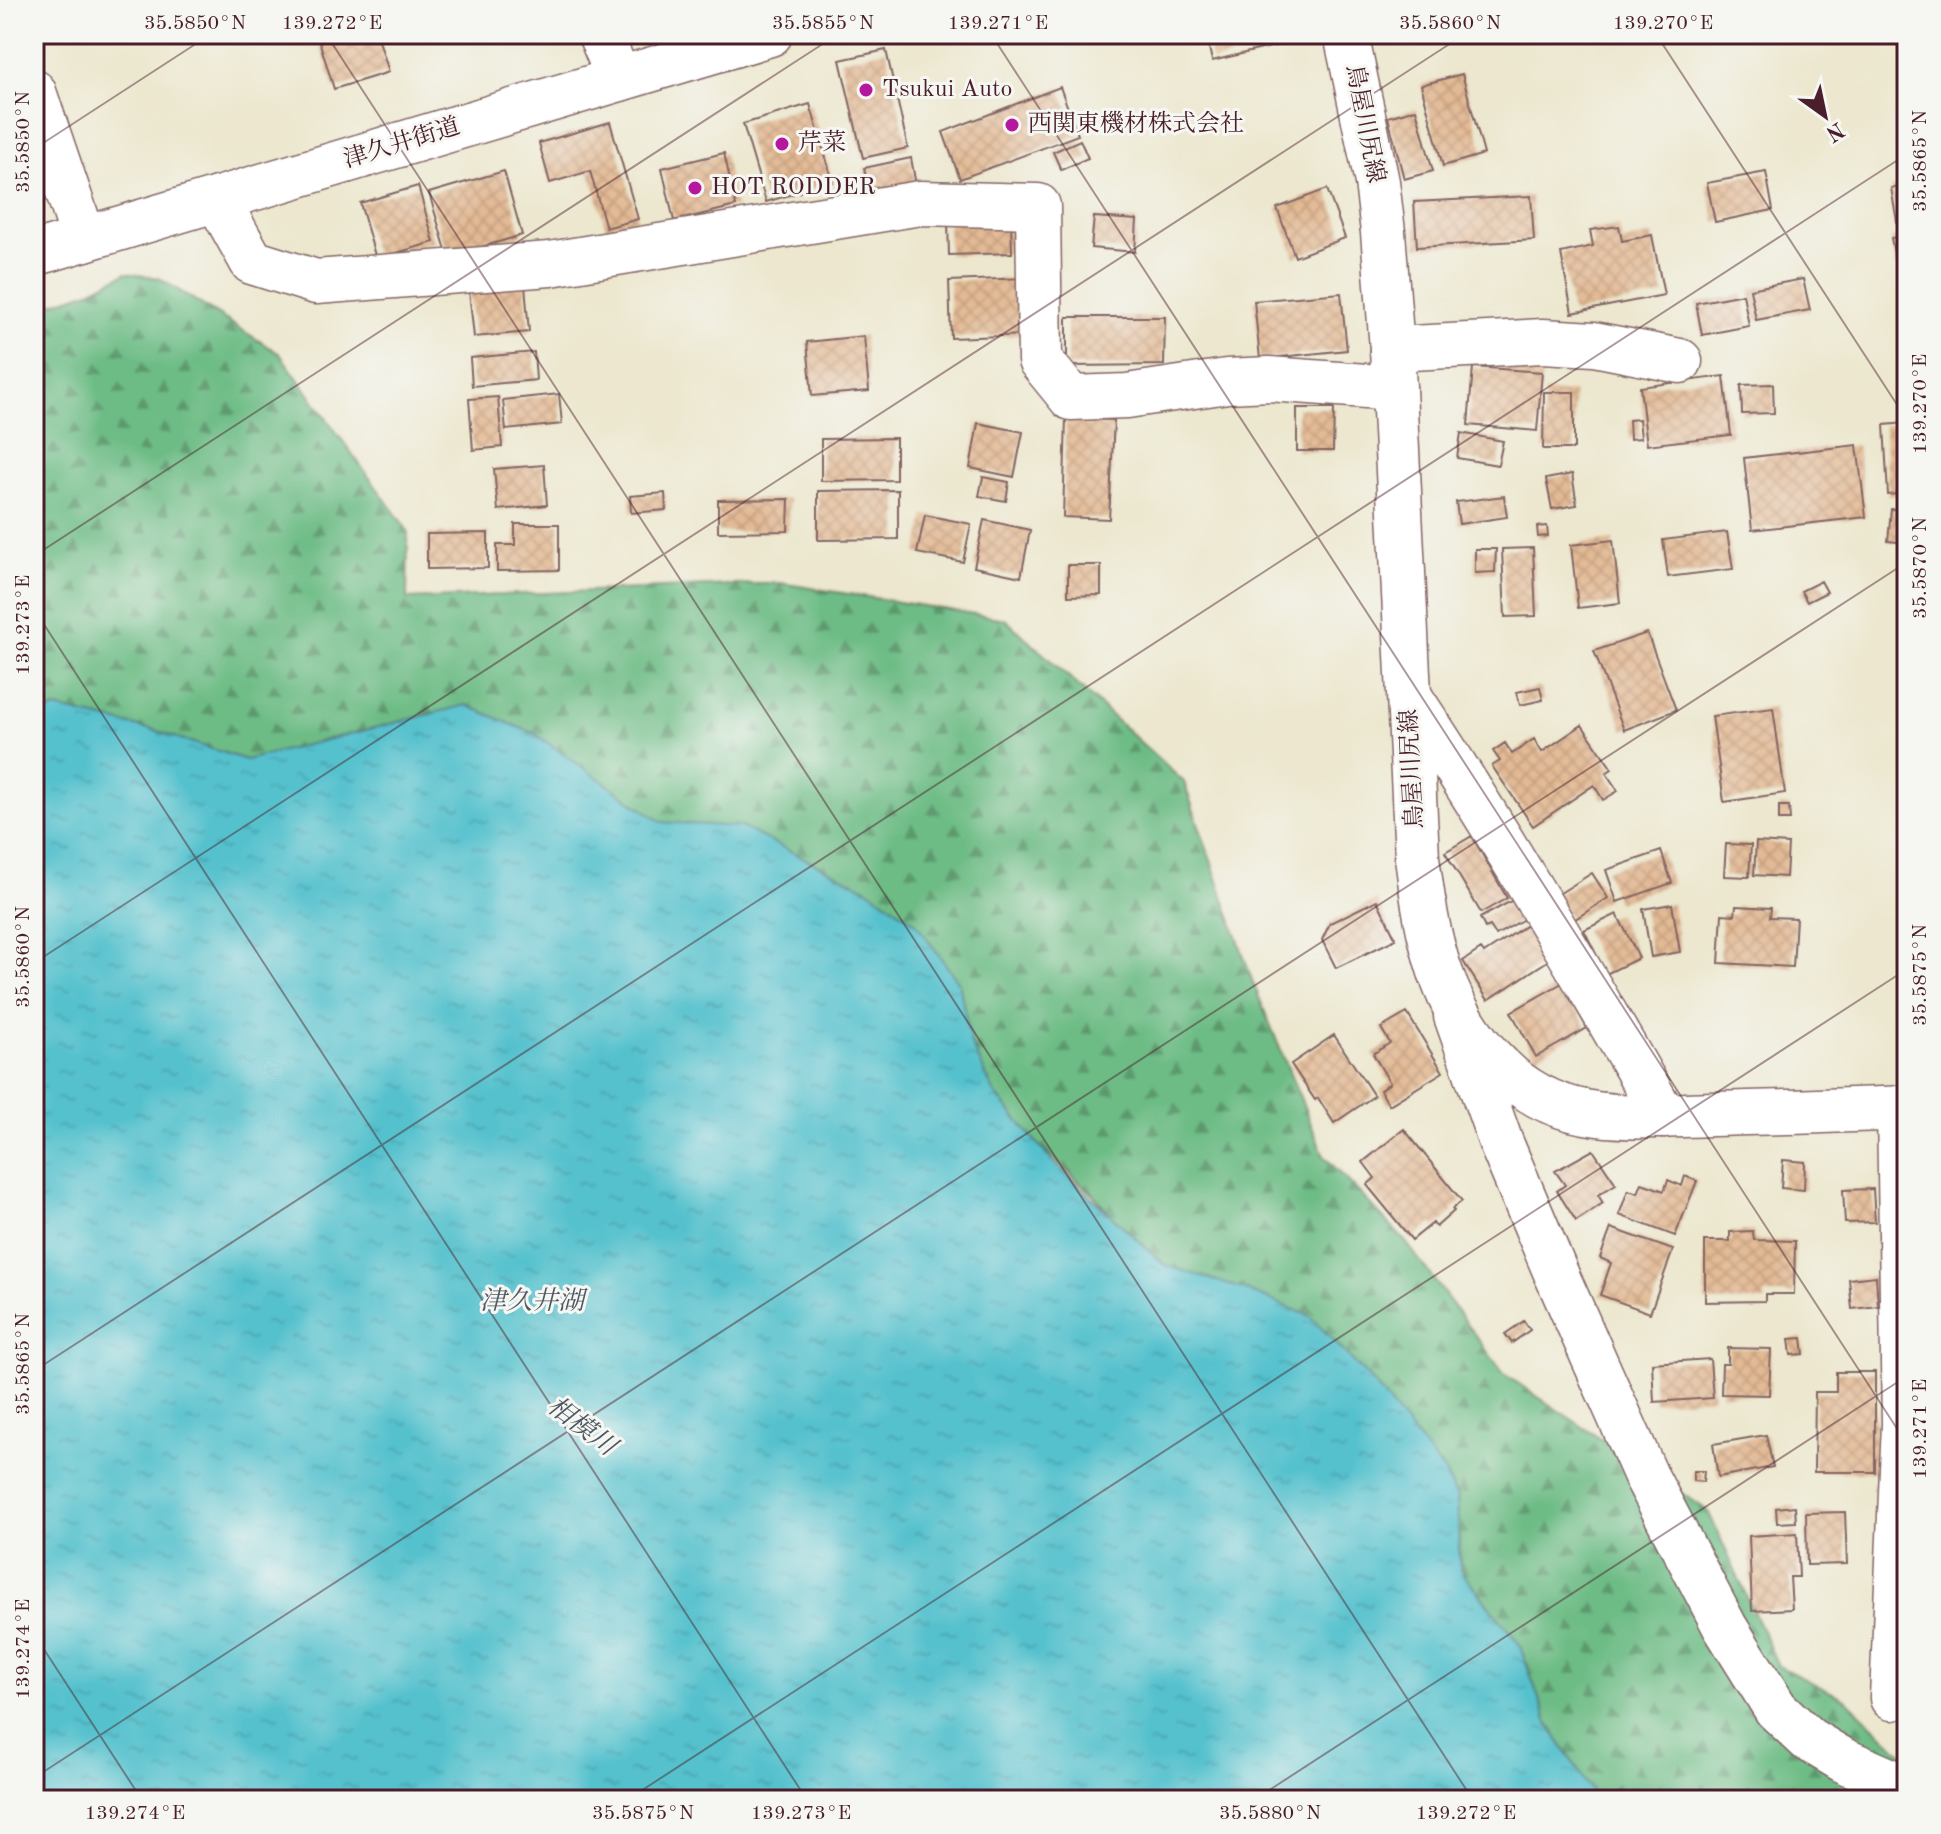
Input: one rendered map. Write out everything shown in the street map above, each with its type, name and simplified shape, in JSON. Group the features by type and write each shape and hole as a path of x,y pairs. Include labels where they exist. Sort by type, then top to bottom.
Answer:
{"main road":[{"path":"600,34 619,79"},
{"name":"津久井街道","path":"34,254 770,34"},
{"name":"鳥屋川尻線","path":"1346,34 1377,182 1393,369 1415,820 1422,894 1435,957 1449,999 1468,1032 1489,1058 1513,1079 1541,1097 1587,1113 1664,1116 1903,1108"},
{"path":"34,92 84,239"},
{"path":"217,199 252,262 316,282 550,264 920,203 1038,206 1040,360 1071,398 1127,396 1227,381 1393,369 1543,341 1594,344 1680,361"},
{"path":"1410,697 1578,968 1664,1116"},
{"path":"1449,999 1501,1143 1558,1278 1646,1476 1725,1627 1776,1709 1808,1739 1843,1760 1907,1788"},
{"path":"1892,1698 1904,1424 1903,1108"}],"green space":[{"path":"126,273 159,278 280,354 408,531 407,599 780,583 1005,619 1184,782 1253,983 1324,1156 1405,1241 1504,1374 1708,1511 1778,1666 1847,1700 1907,1758 1907,1800 1600,1800 1595,1797 1549,1726 1519,1644 1460,1569 1457,1497 1445,1473 1370,1379 1155,1270 1094,1195 985,1097 651,827 237,765 34,718 34,310 90,291"}],"water":[{"name":"津久井湖","path":"466,705 535,734 661,822 741,827 868,889 915,922 959,983 971,1044 994,1092 1052,1161 1165,1265 1246,1290 1310,1316 1370,1379 1445,1473 1457,1497 1460,1569 1519,1644 1549,1726 1595,1797 1600,1800 34,1800 34,718 55,708 153,730 246,760"}],"building":[{"path":"304,34 377,34 389,72 334,89 318,37 306,41"},
{"path":"1206,34 1293,34 1295,41 1212,61"},
{"path":"886,50 908,148 863,158 840,60"},
{"path":"1462,74 1484,154 1443,166 1421,85"},
{"path":"1060,87 1078,135 960,179 943,132"},
{"path":"810,104 833,182 766,202 743,124"},
{"path":"1416,109 1433,171 1404,179 1388,117"},
{"path":"610,122 638,219 606,228 590,171 550,183 539,143"},
{"path":"1080,140 1088,158 1061,170 1053,152"},
{"path":"724,153 736,206 674,221 662,168"},
{"path":"911,158 916,185 870,195 864,168"},
{"path":"504,171 522,235 448,257 429,193"},
{"path":"1766,172 1773,210 1715,222 1707,183"},
{"path":"1907,184 1907,225 1898,227 1891,188"},
{"path":"418,186 434,242 376,259 360,203"},
{"path":"1327,189 1345,238 1295,257 1277,208"},
{"path":"1531,196 1534,240 1417,247 1414,202"},
{"path":"1094,217 1137,220 1135,252 1091,248"},
{"path":"1011,220 1012,253 949,255 948,222"},
{"path":"1619,226 1622,241 1652,235 1664,295 1572,313 1561,253 1593,246 1590,230"},
{"path":"1907,235 1907,282 1900,284 1891,238"},
{"path":"1028,278 1030,335 951,338 949,281"},
{"path":"1803,279 1810,310 1756,320 1750,289"},
{"path":"525,285 529,332 474,337 469,291"},
{"path":"1341,293 1347,350 1260,359 1254,301"},
{"path":"1743,294 1749,326 1702,335 1696,303"},
{"path":"1067,317 1165,317 1164,365 1067,366"},
{"path":"864,336 869,391 812,396 807,342"},
{"path":"534,352 536,380 472,386 470,358"},
{"path":"1473,367 1542,372 1537,431 1468,425"},
{"path":"1724,376 1731,435 1647,445 1640,387"},
{"path":"1773,384 1774,413 1742,414 1741,385"},
{"path":"1544,392 1574,392 1574,449 1543,449"},
{"path":"559,394 562,424 506,430 503,400"},
{"path":"498,397 502,447 473,450 469,399"},
{"path":"1297,408 1334,408 1333,451 1297,451"},
{"path":"1066,418 1114,420 1109,519 1063,517"},
{"path":"1639,419 1641,438 1630,439 1629,420"},
{"path":"978,423 1023,432 1014,477 970,468"},
{"path":"1907,423 1907,493 1888,495 1884,425"},
{"path":"1461,433 1503,441 1498,465 1457,458"},
{"path":"896,438 896,480 821,481 821,439"},
{"path":"1857,445 1866,517 1752,530 1744,458"},
{"path":"544,465 547,505 498,510 494,469"},
{"path":"1572,474 1577,505 1552,509 1546,479"},
{"path":"983,477 1009,482 1006,501 979,496"},
{"path":"898,490 898,539 818,540 818,491"},
{"path":"665,493 666,510 631,513 630,496"},
{"path":"1504,496 1507,517 1459,524 1456,502"},
{"path":"789,499 788,531 718,532 718,500"},
{"path":"1891,509 1907,510 1907,543 1888,541"},
{"path":"925,515 971,524 963,562 917,553"},
{"path":"984,520 1030,530 1021,577 974,567"},
{"path":"515,524 559,524 559,570 497,571 497,545 515,545"},
{"path":"1547,526 1548,536 1538,537 1537,527"},
{"path":"1727,532 1733,569 1668,577 1663,540"},
{"path":"488,533 488,568 427,569 427,534"},
{"path":"1613,540 1620,603 1578,608 1571,545"},
{"path":"1533,548 1536,616 1505,617 1502,549"},
{"path":"1475,549 1496,549 1495,572 1475,573"},
{"path":"1068,565 1101,565 1101,595 1068,596"},
{"path":"1821,581 1827,592 1807,602 1801,591"},
{"path":"1647,633 1676,710 1624,730 1594,651"},
{"path":"1540,687 1543,700 1520,705 1517,692"},
{"path":"1773,708 1785,793 1724,802 1712,716"},
{"path":"1582,725 1612,769 1606,773 1618,791 1603,800 1594,785 1533,826 1492,766 1500,761 1493,751 1505,743 1512,754 1534,739 1542,752"},
{"path":"1779,806 1789,806 1790,820 1779,820"},
{"path":"1472,836 1507,898 1481,913 1445,852"},
{"path":"1756,842 1788,844 1786,877 1754,875"},
{"path":"1726,844 1751,845 1749,877 1724,876"},
{"path":"1661,851 1672,883 1617,902 1606,870"},
{"path":"1592,873 1608,898 1572,921 1557,895"},
{"path":"1377,900 1396,939 1336,968 1322,940 1330,923"},
{"path":"1513,900 1524,919 1496,935 1490,926 1485,928 1480,918"},
{"path":"1672,904 1680,952 1651,957 1643,909"},
{"path":"1736,906 1771,908 1770,917 1796,918 1793,967 1719,963 1722,914 1735,915"},
{"path":"1617,914 1639,958 1606,974 1584,930"},
{"path":"1527,925 1549,960 1488,1000 1463,961 1481,949 1484,953"},
{"path":"1562,983 1587,1028 1536,1057 1511,1012"},
{"path":"1407,1013 1443,1072 1389,1105 1380,1090 1390,1083 1373,1054 1390,1043 1381,1028"},
{"path":"1334,1035 1374,1096 1334,1123 1291,1064"},
{"path":"1404,1129 1462,1201 1436,1227 1433,1223 1412,1240 1367,1185 1375,1178 1363,1162"},
{"path":"1593,1150 1616,1184 1598,1195 1603,1203 1576,1221 1557,1191 1565,1185 1555,1171"},
{"path":"1783,1160 1805,1162 1804,1190 1781,1188"},
{"path":"1685,1176 1697,1181 1675,1236 1619,1215 1628,1190 1638,1193 1642,1183 1664,1191 1668,1180 1682,1186"},
{"path":"1873,1189 1875,1222 1845,1223 1843,1190"},
{"path":"1611,1228 1673,1250 1650,1313 1600,1295 1611,1263 1600,1258"},
{"path":"1753,1231 1754,1240 1795,1241 1794,1294 1765,1294 1765,1301 1705,1302 1705,1241 1730,1241 1730,1232"},
{"path":"1876,1276 1878,1306 1852,1309 1849,1279"},
{"path":"1524,1321 1530,1330 1512,1343 1505,1334"},
{"path":"1802,1338 1804,1354 1791,1355 1789,1339"},
{"path":"1728,1348 1771,1349 1769,1395 1721,1394 1722,1364 1728,1364"},
{"path":"1710,1359 1713,1398 1654,1402 1652,1363"},
{"path":"1836,1372 1875,1372 1875,1472 1814,1472 1815,1392 1836,1392"},
{"path":"1766,1435 1773,1467 1718,1477 1713,1444"},
{"path":"1693,1471 1704,1471 1703,1482 1693,1481"},
{"path":"1795,1506 1796,1522 1777,1523 1776,1508"},
{"path":"1845,1512 1847,1564 1807,1565 1806,1513"},
{"path":"1797,1533 1799,1577 1790,1577 1792,1609 1752,1611 1749,1536"}],"place":[{"name":"Tsukui Auto","path":"866,90"},
{"name":"西関東機材株式会社","path":"1012,125"},
{"name":"芹菜","path":"782,144"},
{"name":"HOT RODDER","path":"695,188"}],"water label":[{"name":"相模川","path":"581,1427"}]}
